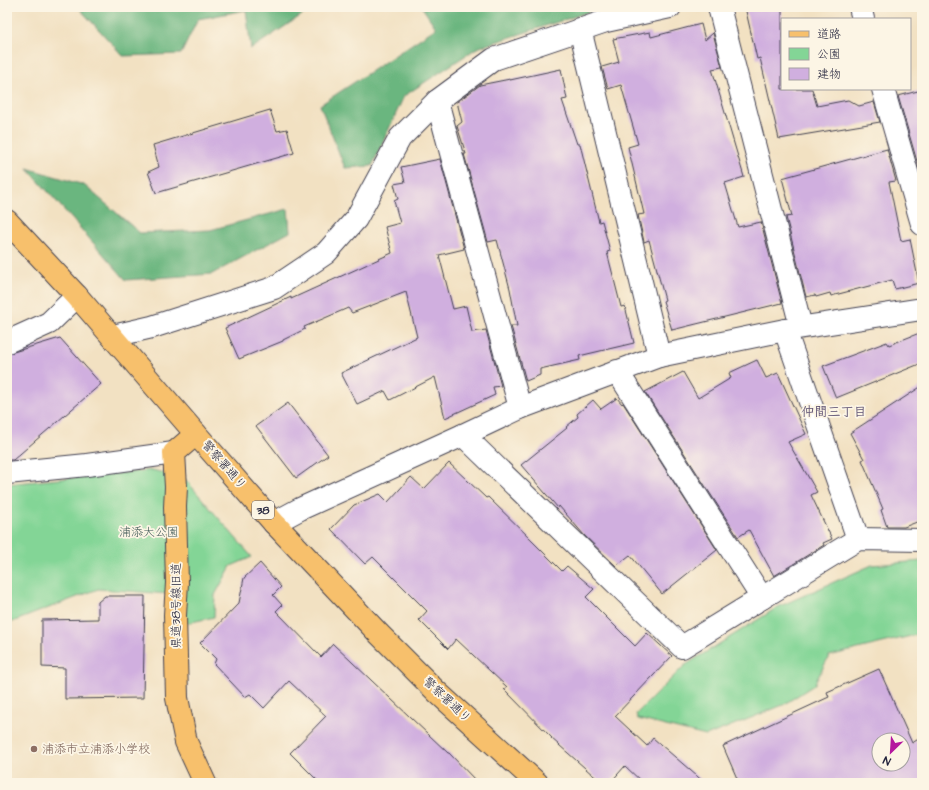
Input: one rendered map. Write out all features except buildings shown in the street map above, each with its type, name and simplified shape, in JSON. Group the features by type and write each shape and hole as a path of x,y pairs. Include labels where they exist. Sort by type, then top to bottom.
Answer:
{"main road":[{"name":"警察署通り","path":"7,221 113,336 274,523 379,634 437,692 537,783"},
{"path":"174,453 196,434"},
{"name":"県道38号線旧道","path":"174,453 176,487 175,507 177,583 175,615 177,698 186,742 205,783"}],"street":[{"path":"113,336 152,327 274,288 326,253 356,219 400,138 437,102 494,60 606,21 670,7"},
{"path":"719,7 793,328 858,539"},
{"path":"860,7 863,18"},
{"path":"580,30 658,356"},
{"path":"883,90 922,224"},
{"path":"437,102 520,408"},
{"path":"7,342 49,323 77,296"},
{"path":"274,523 300,509 520,408 658,356 793,328 922,309"},
{"path":"617,371 762,598"},
{"path":"464,435 682,647 858,539 922,540"},
{"path":"7,473 87,465 174,453"}],"green space":[{"path":"78,7 314,7 251,49 246,10 198,19 181,54 123,56"},
{"path":"422,7 604,7 477,48 404,96 372,166 345,168 320,105 436,28"},
{"path":"27,168 84,185 140,233 210,230 288,209 290,232 212,274 126,280"},
{"name":"浦添大公園","path":"153,470 185,479 252,557 231,566 215,595 214,617 183,624 184,595 98,589 7,624 7,484"},
{"path":"922,561 922,634 829,656 814,685 783,705 706,736 638,719 636,714 684,666 778,607 872,565"}],"place":[{"name":"浦添市立浦添小学校","path":"34,749"}],"district":[{"name":"仲間三丁目","path":"834,412"}]}
